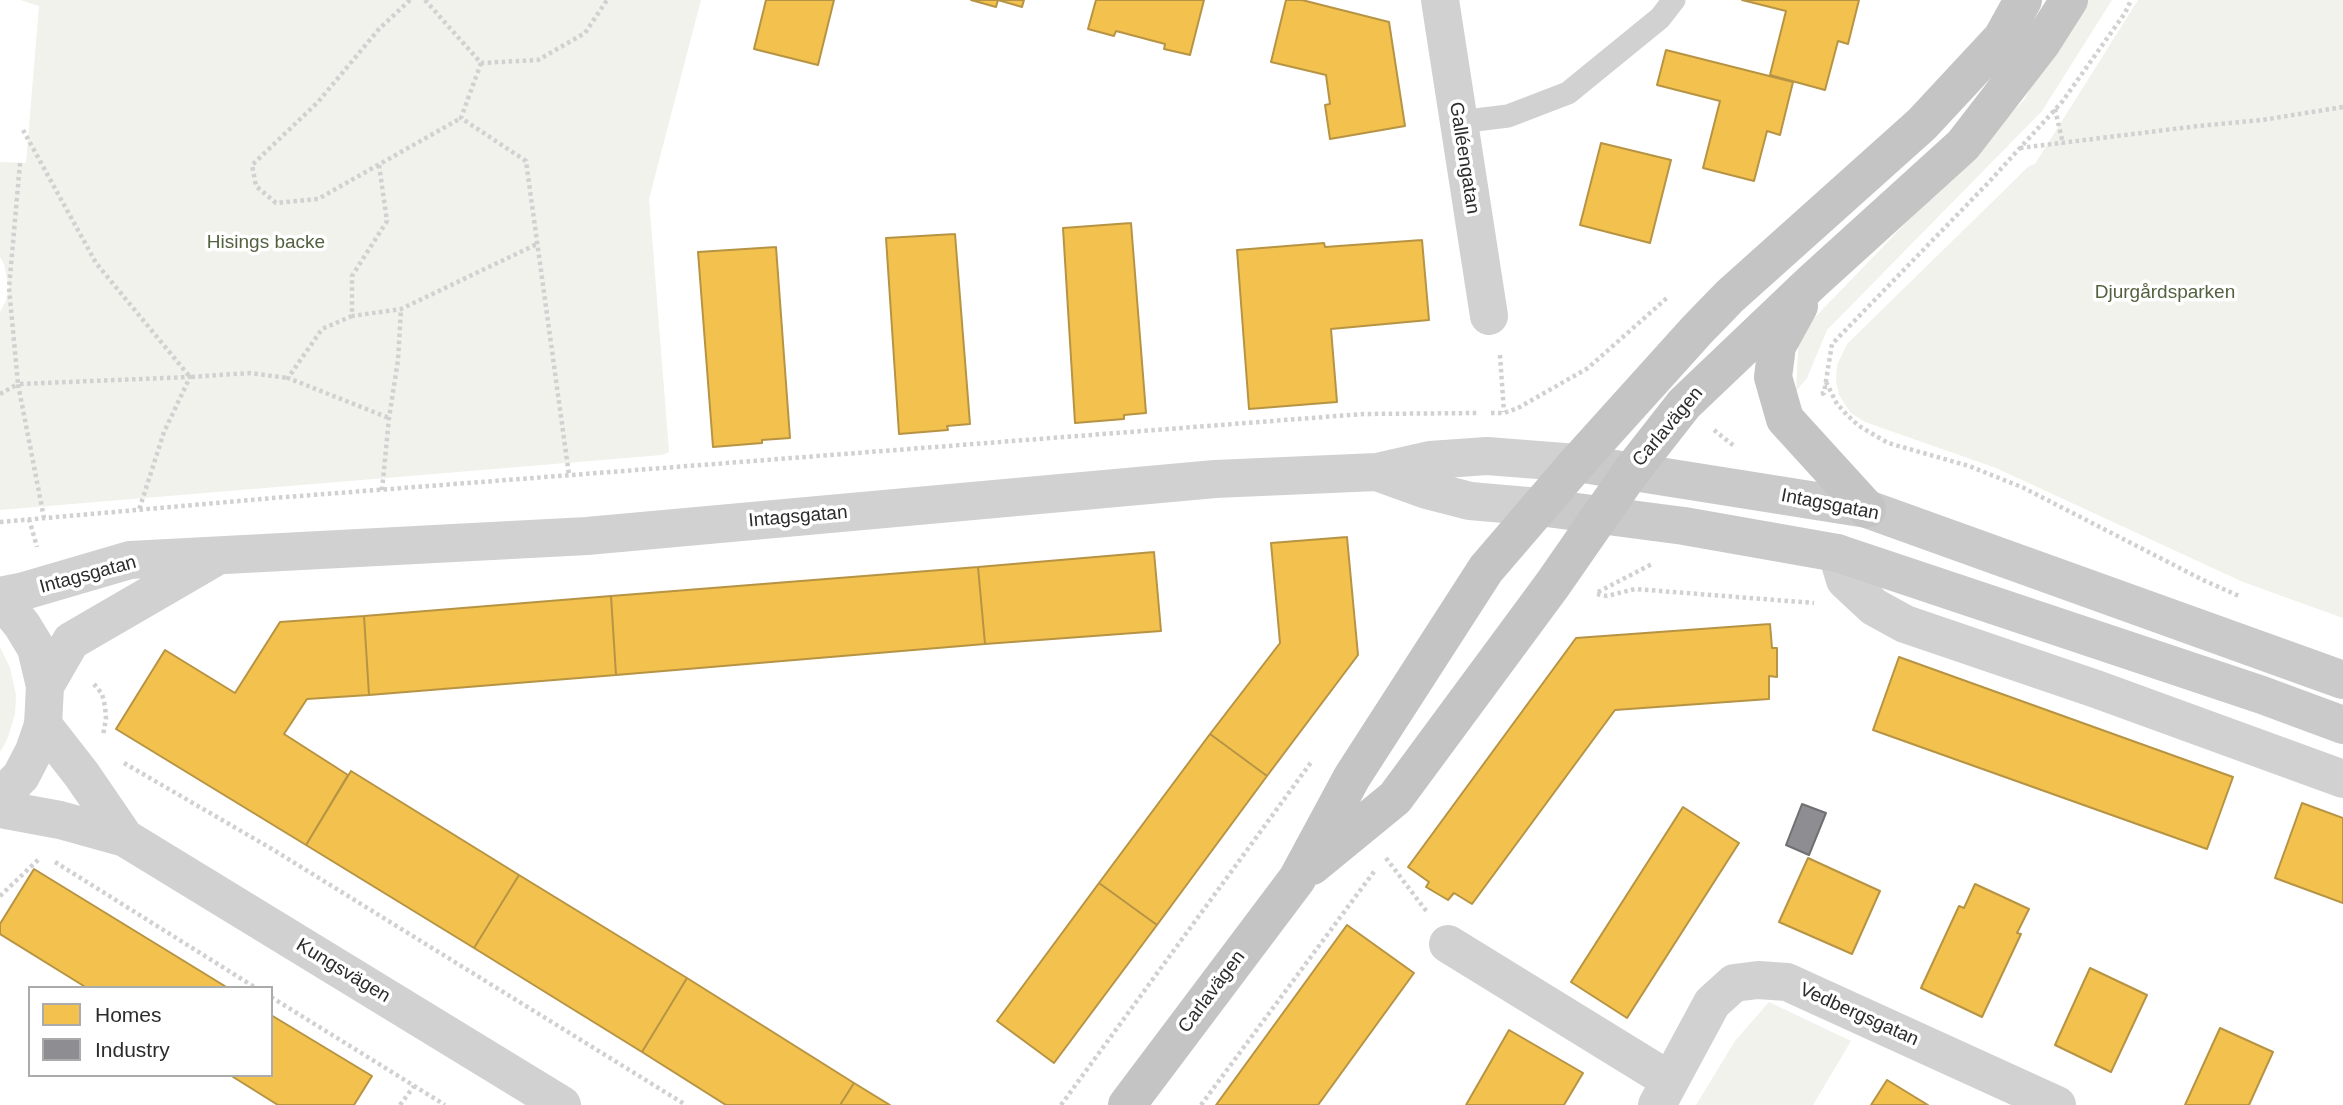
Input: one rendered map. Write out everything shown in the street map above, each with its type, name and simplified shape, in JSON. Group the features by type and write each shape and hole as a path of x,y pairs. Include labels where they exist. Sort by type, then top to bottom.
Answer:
{"main road":[{"name":"Carlavägen","path":"1127,1105 1297,879 1352,777 1479,581 1577,463 1697,330 1730,296 1922,124 2002,38 2023,0"},
{"name":"Carlavägen","path":"1297,879 1395,798 1553,584 1630,473 1684,404 1812,282 1963,145 2041,44 2069,0"},
{"path":"1812,282 1777,346 1773,377 1785,419 1867,509"},
{"name":"Intagsgatan","path":"1577,463 1867,509 2343,680"},
{"name":"Intagsgatan","path":"1539,508 1685,526 1836,553 2262,695 2343,725"}],"street":[{"name":"Galléengatan","path":"1440,0 1489,316"},
{"name":"Intagsgatan","path":"0,597 130,560 587,536 1215,479 1377,472 1430,460 1487,456 1577,463"},
{"name":"Intagsgatan","path":"1377,472 1427,490 1470,501 1539,508"},
{"path":"1836,553 1845,580 1874,607 1905,624 2096,689 2343,779"},
{"name":"Intagsgatan","path":"45,686 71,641 218,556"},
{"path":"0,597 22,625 36,649 45,686 43,725 34,751 21,776 0,799"},
{"name":"Kungsvägen","path":"43,725 82,775 125,838"},
{"name":"Kungsvägen","path":"0,809 60,820 125,838 562,1105"},
{"name":"Vedbergsgatan","path":"1448,944 1663,1093 1712,1003 1734,984 1758,980 1787,982 2057,1105"}],"lane":[{"path":"1459,122 1508,116 1568,93 1660,18 1674,0"}],"path":[{"path":"410,0 379,29 318,102 252,165 256,186 276,203 318,199 461,118 481,63"},
{"path":"425,0 481,63"},
{"path":"481,63 538,60 585,33 607,0"},
{"path":"1824,393 1832,344 2055,109 2125,13 2131,0"},
{"path":"2020,148 2262,120 2343,107"},
{"path":"2055,109 2063,144"},
{"path":"461,118 526,161 569,475"},
{"path":"23,130 96,263 190,377"},
{"path":"20,163 9,288 18,384 44,518"},
{"path":"352,316 352,276 387,221 379,165"},
{"path":"288,378 322,329 352,316 401,309 537,244"},
{"path":"382,490 398,360 401,309"},
{"path":"1489,316 1499,347 1504,412"},
{"path":"0,522 1363,414 1504,412 1540,397 1588,368 1624,337"},
{"path":"0,394 18,384 250,373 288,378 389,418"},
{"path":"139,510 164,432 190,377"},
{"path":"1825,381 1837,404 1847,415 1859,426 1888,443 1969,466 2024,488 2203,580 2248,600"},
{"path":"1611,585 1662,559"},
{"path":"1596,593 1607,596 1635,589 1874,607"},
{"path":"92,681 102,694 105,706 106,719 100,740"},
{"path":"1061,1105 1315,756"},
{"path":"119,761 272,849 686,1105"},
{"path":"1,894 43,854 253,986"},
{"path":"1385,858 1419,899 1448,944"},
{"path":"1201,1105 1377,868"},
{"path":"273,998 445,1105"},
{"path":"400,1105 414,1086"}],"green space":[{"name":"Hisings backe","path":"20,0 701,0 649,199 669,452 662,455 0,510 0,312 9,288 0,257 0,162 26,163 39,6"},
{"path":"2079,0 2112,0 2042,111 1827,330 1807,378 1796,391 1799,334 2024,100"},
{"name":"Djurgårdsparken","path":"2138,0 2343,0 2343,618 2243,582 1996,468 1865,422 1851,413 1839,395 1837,365 1847,344 2029,166 2035,164"},
{"path":"0,647 10,668 16,695 15,714 7,740 0,752"},
{"path":"1769,1002 1851,1041 1813,1105 1696,1105 1735,1041"}],"building: Homes":[{"path":"766,0 834,0 818,65 754,49"},
{"path":"971,0 998,0 996,7"},
{"path":"998,0 1024,0 1022,7"},
{"path":"1096,0 1204,0 1190,55 1164,49 1165,44 1116,31 1114,36 1088,29"},
{"path":"1286,0 1302,0 1389,22 1405,126 1330,139 1325,105 1330,104 1326,75 1271,62"},
{"path":"1742,0 1859,0 1848,44 1838,41 1825,90 1770,75 1786,11"},
{"path":"1666,50 1793,82 1780,135 1767,131 1754,181 1703,168 1720,101 1657,85"},
{"path":"1601,143 1671,160 1650,243 1580,225"},
{"path":"1131,223 1146,413 1124,415 1124,419 1075,423 1063,228"},
{"path":"955,234 970,424 947,426 948,430 899,434 886,238"},
{"path":"1422,240 1429,320 1331,329 1337,402 1249,409 1237,250 1324,243 1325,247"},
{"path":"776,247 790,438 713,447 698,252"},
{"path":"1347,537 1358,655 1267,776 1210,734 1280,643 1271,543"},
{"path":"1154,552 1161,631 985,644 978,567"},
{"path":"978,567 985,644 616,675 611,596"},
{"path":"611,596 616,675 369,695 364,616"},
{"path":"364,616 369,695 307,699 284,734 348,775 306,845 116,729 165,650 235,693 280,622"},
{"path":"1770,624 1772,648 1777,648 1777,677 1769,676 1769,699 1615,710 1472,904 1454,893 1448,900 1426,887 1429,882 1408,867 1576,638"},
{"path":"1899,657 2233,777 2207,849 1873,730"},
{"path":"1210,734 1267,776 1157,925 1099,883"},
{"path":"351,771 519,875 474,948 306,845"},
{"path":"2302,803 2343,818 2343,903 2275,878"},
{"path":"1683,807 1739,843 1627,1018 1571,982"},
{"path":"1808,858 1880,891 1852,954 1779,922"},
{"path":"34,869 225,986 84,986 0,934 0,924"},
{"path":"519,875 687,978 642,1052 474,948"},
{"path":"1099,883 1157,925 1054,1063 997,1021"},
{"path":"1975,884 2029,909 2017,933 2021,934 1982,1017 1921,988 1959,906 1964,908"},
{"path":"1347,925 1414,973 1318,1105 1216,1105"},
{"path":"2090,968 2147,995 2111,1072 2055,1045"},
{"path":"687,978 854,1083 840,1105 726,1105 642,1052"},
{"path":"273,1016 372,1076 354,1105 278,1105 233,1077 273,1077"},
{"path":"2220,1028 2273,1052 2249,1105 2185,1105"},
{"path":"1509,1030 1583,1073 1564,1105 1466,1105"},
{"path":"1887,1080 1928,1105 1871,1105"},
{"path":"854,1083 890,1105 840,1105"}],"building: Industry":[{"path":"1802,804 1826,813 1809,855 1786,845"}]}
